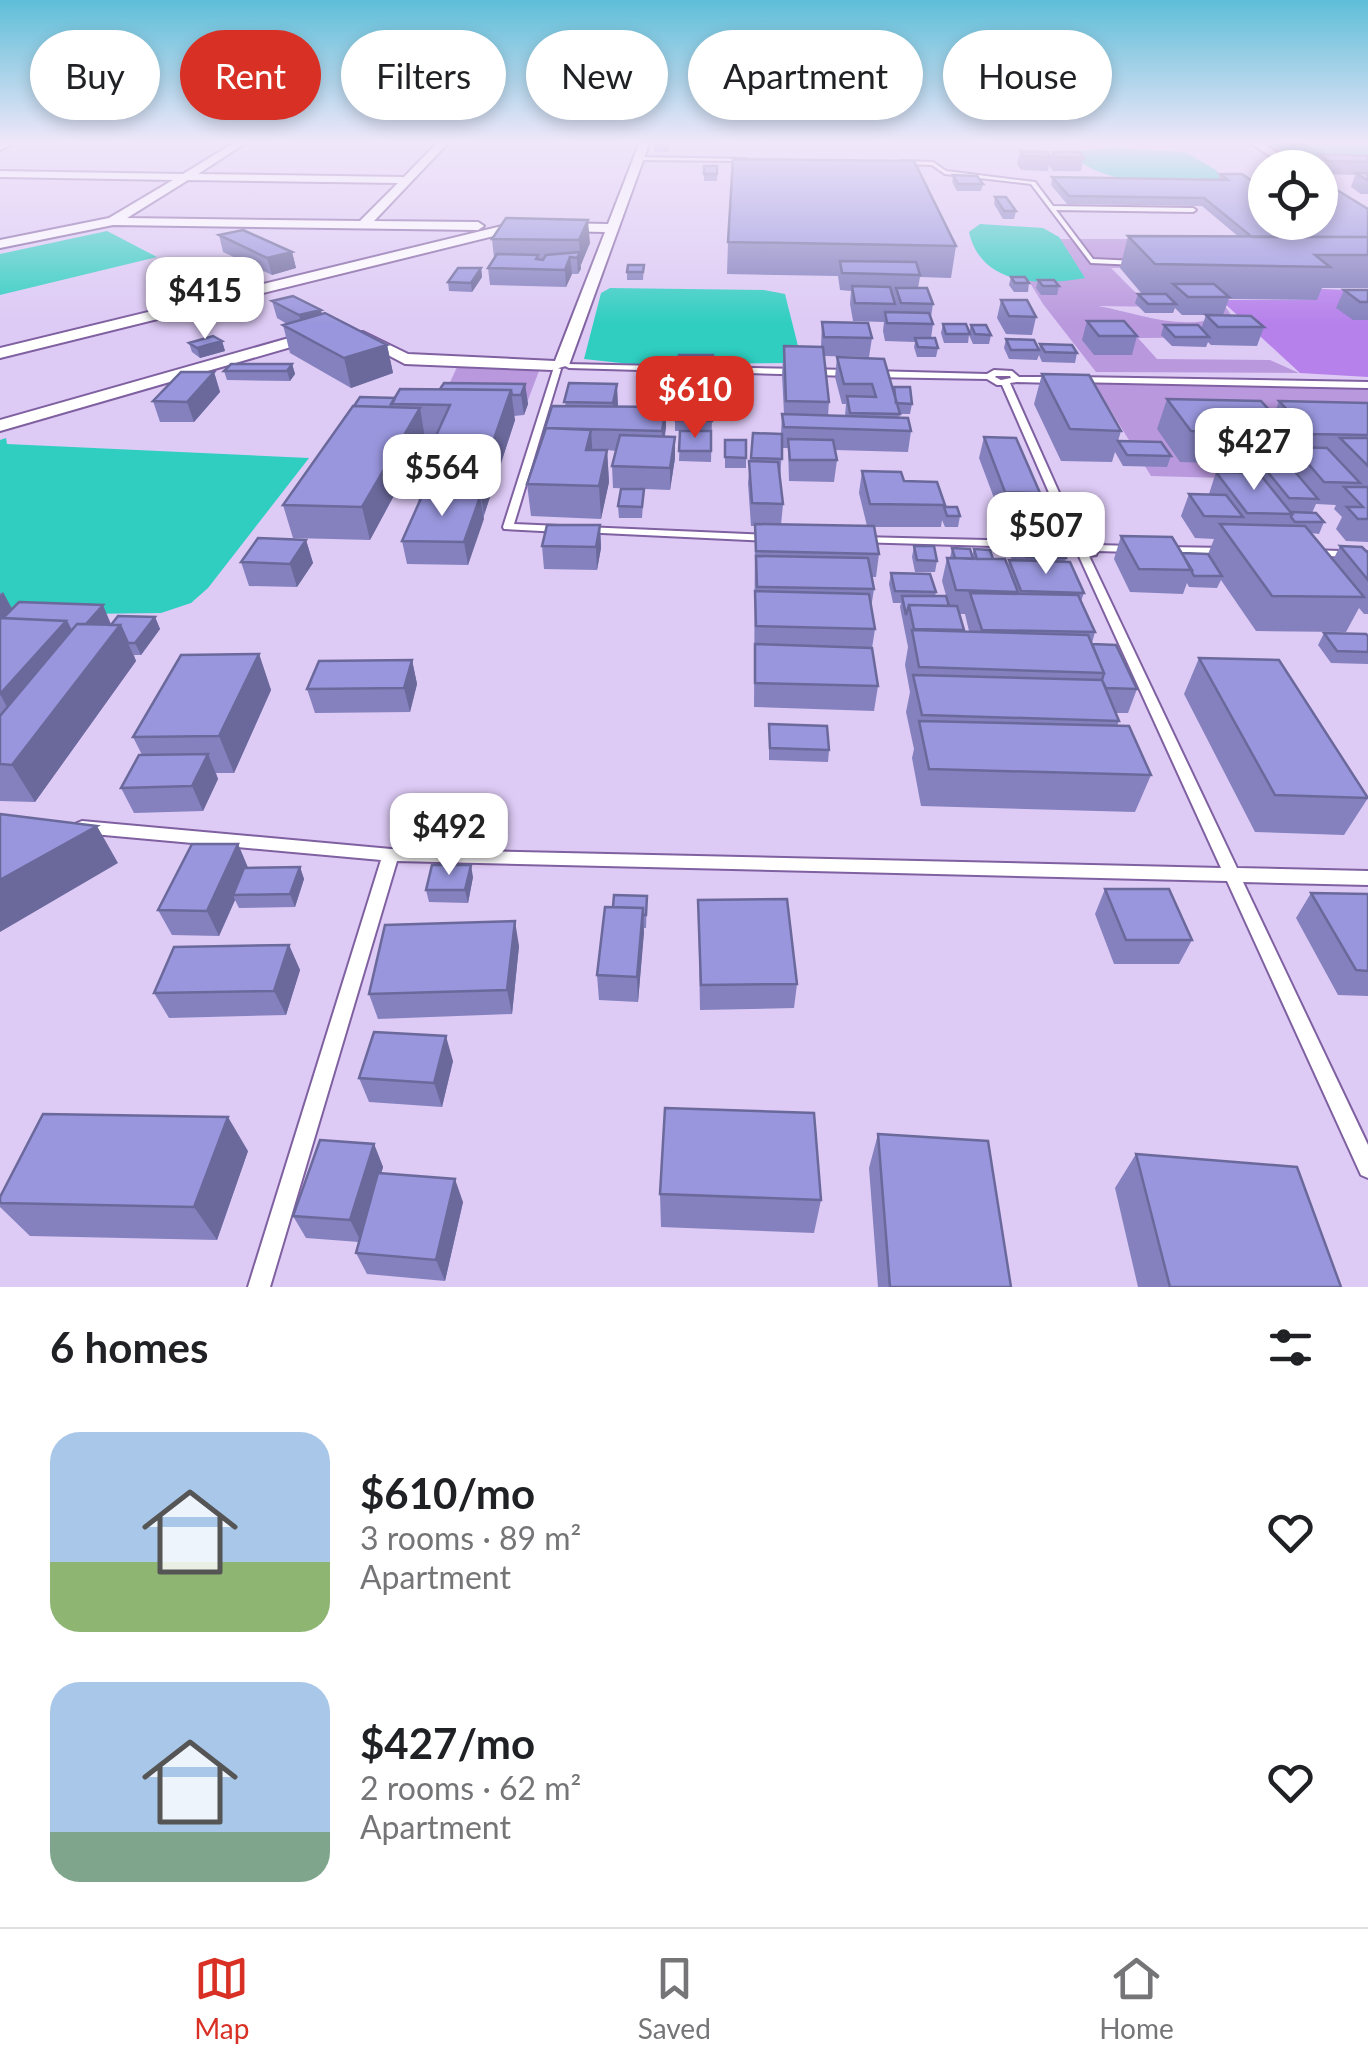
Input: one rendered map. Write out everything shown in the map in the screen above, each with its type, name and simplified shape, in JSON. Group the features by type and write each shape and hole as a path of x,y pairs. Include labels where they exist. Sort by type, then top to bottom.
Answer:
{"street":[{"path":"113,221 140,204"},
{"path":"363,225 383,204"},
{"path":"0,426 344,328 405,360 560,365 621,204"},
{"path":"0,244 113,221 612,228"},
{"path":"0,353 514,227"},
{"path":"267,287 298,303"}],"lane":[{"path":"1047,204 1091,262 1154,263"},
{"path":"1050,208 1193,210"},
{"path":"779,538 508,527 560,365 989,377 1000,372 1012,382 1070,541"},
{"path":"1012,382 1368,385"},
{"path":"836,539 1070,541 1088,551 1231,551"},
{"path":"1088,551 1368,1168"},
{"path":"1290,553 1368,555"},
{"path":"73,826 391,855 1368,878"},
{"path":"258,1287 391,855"}],"shaded area":[{"path":"980,224 1043,228 1059,237 1085,278 1032,281 999,272 976,250 969,232"},
{"path":"107,231 157,257 0,295 0,254"},
{"path":"1003,239 1227,239 1266,267 1111,268 1143,300 1221,300 1246,337 1138,338 1157,359 1270,360 1299,373 1096,372 1043,304","holes":["1098,306 1168,307 1223,315 1177,322"]},
{"path":"610,288 764,290 785,294 800,354 785,363 630,364 584,359 601,293"},
{"path":"1302,288 1368,291 1368,377 1300,373 1221,300 1315,300"},
{"path":"457,367 539,371 528,400 443,398"},
{"path":"1092,380 1368,386 1368,482 1151,476"},
{"path":"6,438 7,444 309,458 208,588 191,603 161,613 0,615 0,440"}],"building":[{"path":"730,204 935,204 956,246 728,242"},
{"path":"1000,204 1011,204 1016,211 1004,211"},
{"path":"1211,204 1248,204 1248,234"},
{"path":"1338,204 1360,204 1368,209 1368,237 1338,237"},
{"path":"506,218 588,220 579,240 492,239"},
{"path":"243,230 292,252 267,258 219,235"},
{"path":"1128,236 1248,236 1248,240 1368,237 1368,255 1315,255 1330,267 1155,264"},
{"path":"580,252 577,258 570,257 565,270 488,268 497,254 538,255 536,259 543,260 546,255"},
{"path":"840,261 916,262 920,275 842,273"},
{"path":"628,265 644,265 643,272 627,272"},
{"path":"458,268 481,268 471,283 448,282"},
{"path":"1011,277 1025,277 1029,283 1015,283"},
{"path":"1038,280 1054,280 1059,286 1043,286"},
{"path":"1173,284 1214,284 1229,297 1188,297"},
{"path":"852,286 890,287 895,304 855,303"},
{"path":"896,288 927,288 933,304 901,303"},
{"path":"1344,290 1368,290 1368,302 1360,302"},
{"path":"1138,294 1166,294 1176,304 1148,304"},
{"path":"293,296 321,310 299,315 272,301"},
{"path":"1001,300 1027,300 1036,317 1009,316"},
{"path":"885,312 929,313 933,324 887,323"},
{"path":"325,313 387,345 344,358 283,325"},
{"path":"1206,315 1251,316 1264,327 1218,327"},
{"path":"1087,321 1124,321 1137,336 1099,336"},
{"path":"822,322 868,323 872,338 824,337"},
{"path":"943,324 966,324 970,334 946,334"},
{"path":"971,325 986,325 991,335 975,334"},
{"path":"1164,325 1198,325 1209,337 1175,337"},
{"path":"213,336 222,341 197,348 189,343"},
{"path":"915,338 935,338 938,348 918,347"},
{"path":"1006,339 1034,340 1039,350 1011,350"},
{"path":"1040,344 1072,345 1077,353 1045,352"},
{"path":"784,346 823,347 829,402 786,401"},
{"path":"679,355 713,355 713,384 677,383"},
{"path":"837,357 884,359 900,414 850,413 847,396 876,397 872,384 844,384"},
{"path":"231,364 292,364 287,371 224,371"},
{"path":"181,372 214,372 187,402 153,401"},
{"path":"1042,374 1089,375 1121,431 1070,429"},
{"path":"444,383 525,384 521,395 512,395 511,390 440,389"},
{"path":"569,383 617,384 613,403 564,402"},
{"path":"894,387 910,387 912,404 896,403"},
{"path":"400,389 511,390 479,482 415,482 450,405 391,404"},
{"path":"675,395 715,396 714,406 675,406"},
{"path":"360,397 395,398 391,407 354,406"},
{"path":"1167,399 1261,401 1290,433 1191,431"},
{"path":"1279,401 1368,403 1368,435 1310,434"},
{"path":"353,406 420,408 362,507 283,505"},
{"path":"552,406 666,407 662,431 546,428 543,434"},
{"path":"676,411 712,411 712,421 675,420"},
{"path":"782,414 908,418 911,431 784,427"},
{"path":"546,428 591,430 586,450 607,450 599,486 527,484"},
{"path":"680,431 711,431 711,451 679,451"},
{"path":"753,433 782,434 782,459 751,458"},
{"path":"620,435 675,437 670,468 612,466"},
{"path":"984,437 1016,438 1040,493 1005,492"},
{"path":"1340,438 1368,438 1368,466"},
{"path":"788,439 833,440 837,460 790,460"},
{"path":"725,440 746,440 746,458 725,457"},
{"path":"1118,441 1161,442 1171,456 1127,455"},
{"path":"1294,447 1327,448 1360,483 1324,482"},
{"path":"1243,456 1272,460 1257,459 1251,467"},
{"path":"1257,459 1285,460 1318,499 1289,498"},
{"path":"749,461 778,462 783,504 752,503"},
{"path":"862,471 901,472 904,481 937,482 945,505 870,504"},
{"path":"1216,472 1259,473 1292,514 1247,513"},
{"path":"1344,487 1368,487 1368,519 1358,519 1347,507 1363,507"},
{"path":"621,489 644,489 642,507 618,506"},
{"path":"1189,494 1226,495 1243,517 1204,516"},
{"path":"422,496 480,497 464,542 402,541"},
{"path":"944,507 957,507 960,516 947,516"},
{"path":"1291,512 1316,513 1324,522 1295,522"},
{"path":"755,524 874,526 879,554 756,551"},
{"path":"1220,524 1305,526 1364,597 1272,596"},
{"path":"547,525 600,525 596,547 542,546"},
{"path":"1015,530 1054,531 1066,558 1026,557"},
{"path":"1121,536 1172,537 1192,570 1139,569"},
{"path":"258,538 306,540 290,564 241,562"},
{"path":"914,546 934,546 937,561 917,560"},
{"path":"1340,546 1362,547 1368,553 1368,580"},
{"path":"952,548 970,549 973,559 955,558"},
{"path":"974,549 990,550 993,559 977,559"},
{"path":"1182,553 1208,554 1222,576 1194,576"},
{"path":"756,556 868,558 874,589 757,587"},
{"path":"947,558 1005,559 1018,592 956,590"},
{"path":"1009,560 1070,562 1084,593 1021,591"},
{"path":"891,573 930,574 936,592 895,591"},
{"path":"755,591 869,594 875,629 756,626"},
{"path":"970,593 1078,595 1095,632 982,630"},
{"path":"902,596 946,596 949,606 909,605 906,615"},
{"path":"19,602 103,605 86,624 77,624 71,631 66,621 3,618"},
{"path":"909,605 957,606 964,630 914,629"},
{"path":"118,616 155,617 135,643 128,643 120,625 111,625"},
{"path":"0,618 66,621 0,694"},
{"path":"77,624 120,625 12,765 0,764 0,716"},
{"path":"912,630 1088,635 1104,673 919,667"},
{"path":"1324,633 1366,634 1368,652 1337,651"},
{"path":"755,644 872,648 878,686 755,683"},
{"path":"1092,644 1116,645 1137,689 1106,688"},
{"path":"259,654 219,736 133,737 181,655"},
{"path":"1199,658 1279,660 1368,798 1275,795"},
{"path":"412,660 404,688 307,689 319,661"},
{"path":"913,675 1102,680 1119,721 922,715"},
{"path":"919,721 1129,726 1151,775 929,769"},
{"path":"769,724 827,726 829,750 770,748"},
{"path":"208,754 192,786 121,788 139,755"},
{"path":"0,814 97,826 0,880"},
{"path":"192,844 238,844 207,911 158,910"},
{"path":"432,865 471,865 465,890 426,890"},
{"path":"300,867 290,894 233,895 244,868"},
{"path":"1105,889 1169,889 1192,940 1126,940"},
{"path":"1311,893 1368,894 1368,971 1356,970"},
{"path":"614,895 647,896 646,915 643,908 613,907"},
{"path":"787,899 797,984 701,985 698,900"},
{"path":"605,907 643,908 637,977 597,975"},
{"path":"515,921 507,990 369,994 385,925"},
{"path":"289,945 274,991 154,993 174,947"},
{"path":"374,1032 446,1036 434,1083 359,1078"},
{"path":"665,1108 814,1113 821,1200 660,1194"},
{"path":"43,1114 228,1117 194,1207 0,1203"},
{"path":"878,1134 988,1141 1011,1287 890,1287"},
{"path":"320,1140 374,1144 350,1220 293,1216"},
{"path":"1136,1154 1297,1167 1341,1287 1170,1287"},
{"path":"378,1173 455,1179 436,1260 356,1253"}]}
